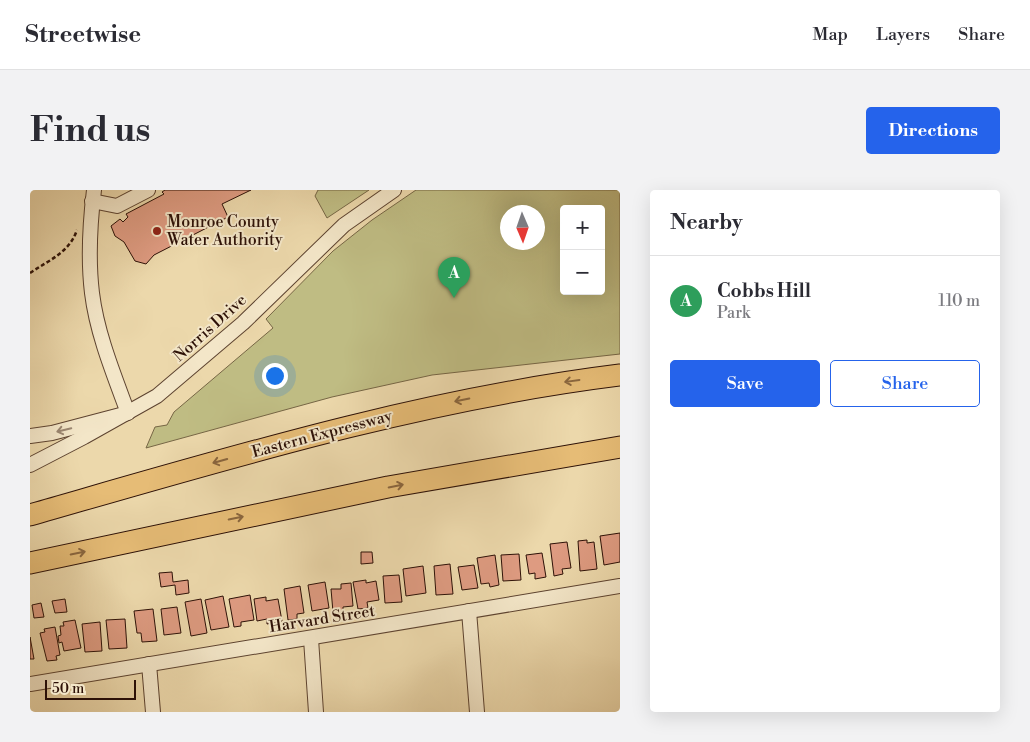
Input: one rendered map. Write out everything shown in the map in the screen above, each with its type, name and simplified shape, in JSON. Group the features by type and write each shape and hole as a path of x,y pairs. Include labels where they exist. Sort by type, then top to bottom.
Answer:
{"highway":[{"name":"Eastern Expressway","path":"30,516 371,420 495,393 620,375"},
{"path":"30,563 362,493 620,447"},
{"path":"564,457 620,451"}],"street":[{"path":"30,436 52,434 128,413 103,341 92,292 93,195 117,206 148,190"},
{"name":"Norris Drive","path":"30,464 157,396 243,323 344,225 394,190"},
{"name":"Harvard Street","path":"30,684 311,639 620,586"},
{"path":"468,611 477,712"},
{"path":"311,639 316,712"},
{"path":"149,664 153,712"}],"path":[{"path":"30,273 68,247 74,239 79,222"}],"shaded area":[{"path":"318,190 369,190 327,218 315,196"},
{"path":"416,190 620,190 620,354 432,375 332,397 146,448 155,427 167,425 174,412 273,328 266,319 333,251 372,220"}],"building":[{"name":"Monroe County Water Authority","path":"165,190 251,190 222,204 228,217 154,255 146,264 135,261 124,242 115,236 111,226 120,219 123,222 128,217 126,214 164,194 162,192"},
{"path":"620,533 620,562 604,565 600,536"},
{"path":"587,540 587,543 594,542 597,569 580,571 578,541"},
{"path":"567,542 571,568 562,569 563,574 554,576 550,544"},
{"path":"361,552 372,552 373,563 361,564"},
{"path":"542,553 546,577 535,579 535,573 529,574 526,555"},
{"path":"519,554 521,580 503,581 501,555"},
{"path":"495,555 499,585 490,587 489,583 481,584 477,558"},
{"path":"450,564 453,594 436,595 434,566"},
{"path":"474,565 478,588 462,590 458,567"},
{"path":"423,566 426,593 406,596 403,569"},
{"path":"172,572 173,582 188,580 189,593 176,595 175,585 161,587 159,573"},
{"path":"399,575 402,602 385,603 383,576"},
{"path":"366,580 366,583 376,581 379,600 367,602 368,608 358,609 353,582"},
{"path":"325,582 329,608 312,611 308,585"},
{"path":"351,583 353,606 343,607 343,611 333,612 331,589 341,589 341,584"},
{"path":"300,586 304,613 297,614 297,619 288,620 284,589"},
{"path":"250,595 254,620 241,622 241,626 234,627 229,599"},
{"path":"223,596 229,627 211,630 205,600"},
{"path":"266,597 266,601 278,599 282,621 267,624 267,619 257,621 254,599"},
{"path":"65,599 67,612 55,613 52,601"},
{"path":"201,599 207,633 191,636 185,602"},
{"path":"41,603 44,617 34,618 32,605"},
{"path":"177,607 181,633 164,635 161,609"},
{"path":"153,609 157,641 142,642 141,633 137,633 134,611"},
{"path":"125,619 127,648 109,649 106,620"},
{"path":"75,620 81,648 64,651 62,642 59,643 58,636 61,635 60,626 64,626 63,622"},
{"path":"100,622 102,651 85,652 82,624"},
{"path":"55,627 60,655 56,656 57,660 47,661 40,633 45,632 44,629"},
{"path":"30,637 34,659 30,659"}],"place":[{"name":"Monroe County Water Authority","path":"157,231"},
{"name":"Cobbs Hill","path":"454,298"}]}
